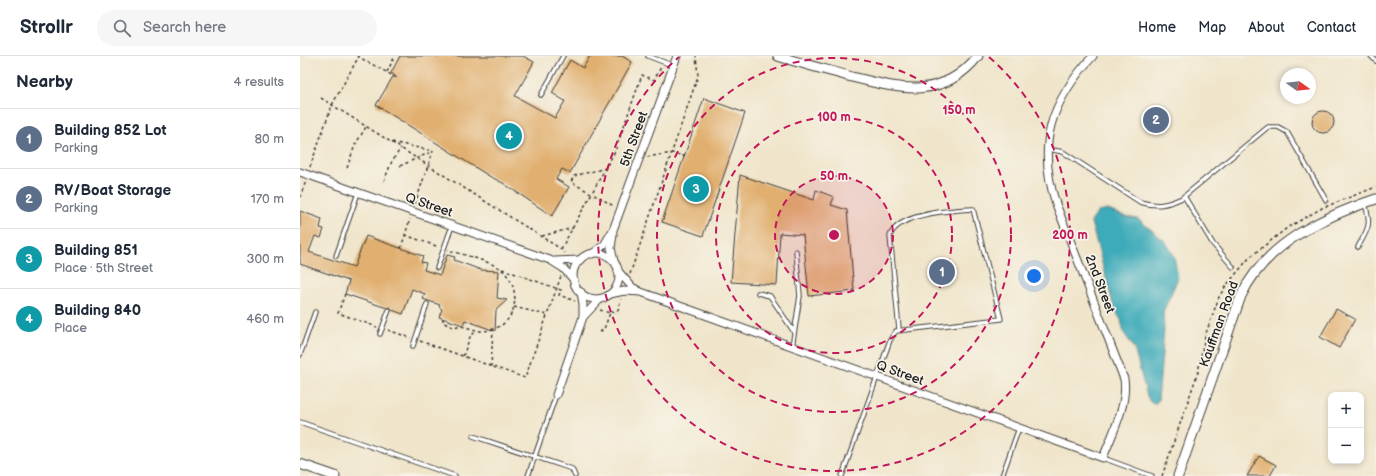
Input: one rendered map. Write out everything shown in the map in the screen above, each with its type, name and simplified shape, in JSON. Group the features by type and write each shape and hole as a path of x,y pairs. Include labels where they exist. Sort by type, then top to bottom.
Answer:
{"main road":[{"path":"778,56 881,84 908,89 935,86 948,81 965,69 978,56"},
{"name":"Kauffman Road","path":"1178,476 1241,296 1255,272 1267,257 1289,239 1336,215 1376,199"},
{"path":"300,464 335,476"}],"street":[{"name":"5th Street","path":"614,262 611,248 614,230 677,56"},
{"name":"2nd Street","path":"1093,56 1072,80 1061,97 1053,118 1048,149 1048,176 1051,188 1124,379 1124,397 1121,409 1103,458"},
{"name":"Q Street","path":"300,172 550,260 565,262 580,260"},
{"name":"5th Street","path":"592,254 604,245 614,230"},
{"path":"556,395 583,317 584,304 581,292 574,280 574,270 580,260 592,254 602,253 614,262 618,271 619,281 615,290 600,299 583,317"},
{"name":"Q Street","path":"550,260 563,268 574,280"},
{"name":"Q Street","path":"618,271 632,287 641,292 1103,458"},
{"name":"Q Street","path":"610,294 624,291 641,292"},
{"path":"581,292 589,298 600,299"}],"lane":[{"path":"541,95 563,56"},
{"path":"648,56 674,66"},
{"path":"1371,56 1376,61"},
{"path":"1048,149 1063,152 1140,202 1155,206 1170,204 1184,196 1268,127 1278,128 1287,132 1326,200"},
{"path":"336,256 358,193"},
{"path":"1184,196 1213,244 1233,266"},
{"path":"1358,248 1368,228 1370,219 1365,203"},
{"path":"842,476 876,377 890,340 896,331 900,329 1001,319 973,209 942,211 915,218 899,224 892,230 890,236 900,329"},
{"path":"437,268 452,226"},
{"path":"792,347 800,296 796,251"},
{"path":"758,293 770,296 794,332"},
{"path":"413,346 427,304"},
{"path":"380,334 389,310"},
{"path":"300,355 315,312"},
{"path":"528,476 556,395"},
{"path":"300,422 455,476"},
{"path":"1002,476 1019,428"},
{"path":"473,436 572,469 575,476"},
{"name":"Q Street","path":"1103,458 1152,476"}],"path":[{"path":"300,197 332,105 358,56 397,78"},
{"path":"386,72 396,56"},
{"path":"630,274 698,76 696,56"},
{"path":"321,98 562,248 606,168 622,135 642,75 654,80 664,63"},
{"path":"347,168 355,145 366,127"},
{"path":"390,142 433,151"},
{"path":"384,181 392,161 401,148"},
{"path":"400,166 433,151"},
{"path":"401,248 433,151"},
{"path":"672,153 684,156"},
{"path":"606,168 574,176 571,182 621,210"},
{"path":"541,236 573,228"},
{"path":"405,235 561,290 559,295 579,302"},
{"path":"443,318 443,322 454,326 460,325 476,331 493,329 506,320 514,307 514,288 500,268"},
{"path":"345,294 338,313 525,378 562,274"},
{"path":"596,308 610,313 618,310 622,297"},
{"path":"514,307 547,316"},
{"path":"600,332 604,329 610,313"},
{"path":"491,367 493,329"},
{"path":"463,356 470,336 476,331"}],"water":[{"path":"1108,210 1126,217 1138,219 1166,242 1174,256 1178,278 1163,312 1164,330 1158,401 1154,404 1150,402 1147,396 1134,348 1124,333 1121,320 1114,308 1091,222 1098,212"}],"building":[{"path":"400,56 523,56 534,62 515,96 555,118 565,101 552,93 570,60 583,68 590,56 622,56 632,62 570,173 562,169 556,179 569,187 552,216 503,183 489,176 376,105 394,75 391,73"},
{"path":"704,98 745,113 703,236 662,222"},
{"path":"1323,111 1331,114 1334,122 1331,130 1323,133 1315,130 1312,122 1315,114"},
{"path":"740,175 814,200 816,190 834,197 831,205 847,210 854,291 809,296 803,235 780,233 777,285 731,282"},
{"path":"300,211 322,219 320,228 324,229 321,238 315,236 309,252 354,267 366,236 423,256 421,262 426,263 424,270 440,275 447,255 455,257 454,260 481,270 499,271 497,298 507,300 496,310 495,331 465,320 463,325 439,317 442,309 439,307 440,305 423,299 425,294 412,289 403,314 392,310 390,307 387,308 345,294 349,281 300,264"},
{"path":"1336,309 1355,319 1339,348 1320,337"},
{"path":"1259,456 1276,465 1270,476 1247,476"}],"place":[{"name":"RV/Boat Storage","path":"1156,120"},
{"name":"Building 840","path":"509,136"},
{"name":"Building 851","path":"696,189"},
{"name":"Building 852 Lot","path":"942,272"}]}
